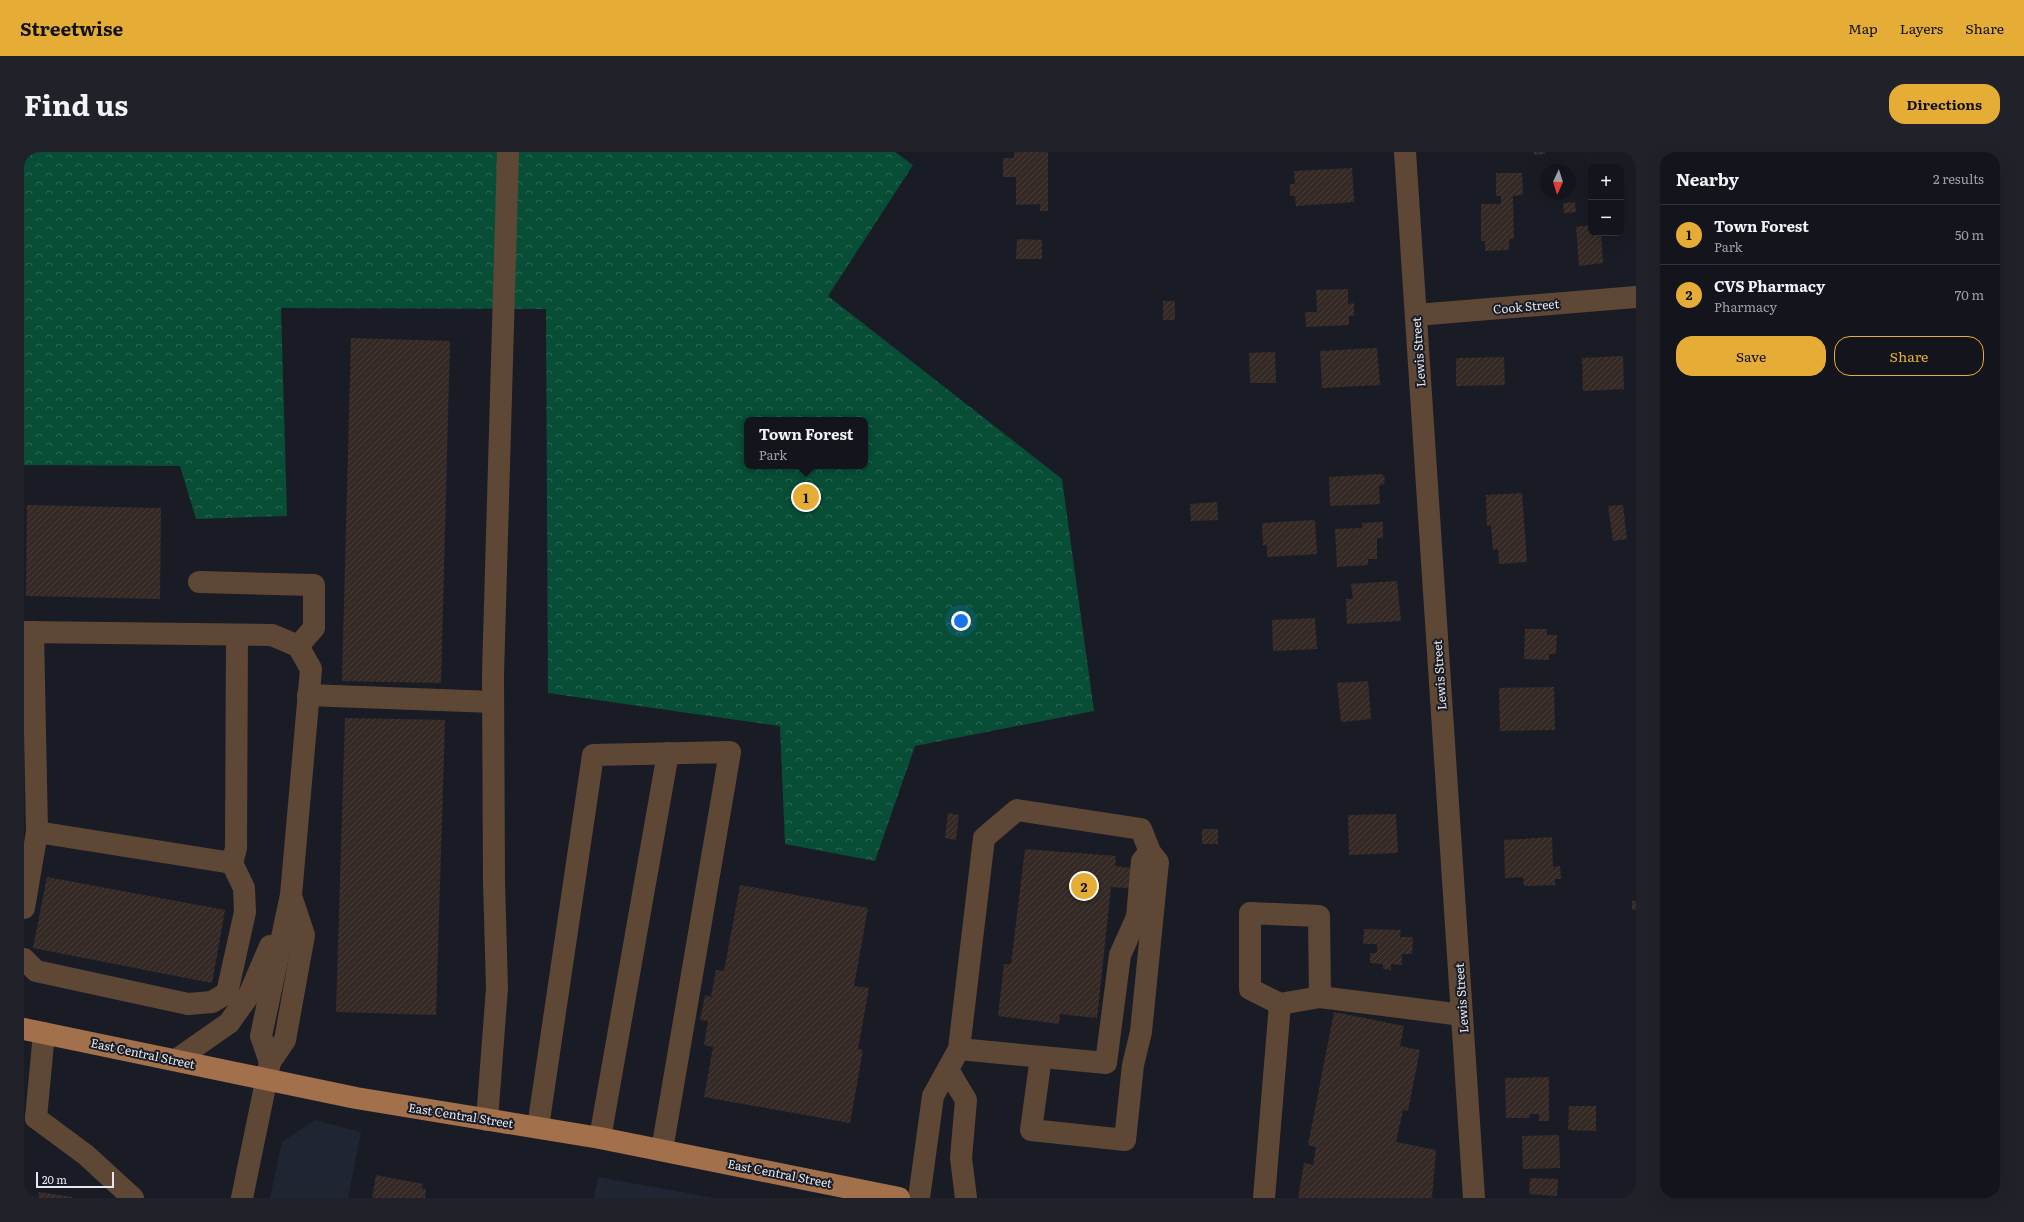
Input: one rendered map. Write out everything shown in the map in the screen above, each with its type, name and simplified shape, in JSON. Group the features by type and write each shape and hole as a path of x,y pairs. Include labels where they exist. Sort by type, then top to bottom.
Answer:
{"main road":[{"name":"East Central Street","path":"34,1031 176,1060 268,1070 356,1098 600,1138 899,1198"}],"street":[{"path":"487,1120 497,988 494,882 493,702 508,152"},
{"name":"Lewis Street","path":"1405,152 1474,1198"},
{"name":"Cook Street","path":"1416,316 1636,297"},
{"path":"199,582 314,585 314,628 298,646"},
{"path":"24,908 37,832 28,632 272,635 298,646 310,669 291,895 261,1036 268,1070 242,1198"},
{"path":"24,958 36,971 188,1004 212,1002 227,992 245,912 244,888 232,863 236,848 237,635"},
{"path":"308,695 493,702"},
{"path":"538,1127 593,755 730,752 662,1150"},
{"path":"600,1138 668,753"},
{"path":"919,1198 933,1096 959,1049 984,838 1017,810 1141,829 1150,852 1158,862 1141,1032 1132,1066 1125,1140 1031,1130 1041,1057"},
{"path":"37,832 232,863"},
{"path":"1106,1063 1120,955 1137,917 1142,861 1150,852"},
{"path":"176,1060 229,1023 249,995 291,895"},
{"path":"1320,997 1319,916 1250,913 1250,989 1280,1004 1320,997 1462,1015"},
{"path":"1264,1198 1280,1004"},
{"path":"34,1031 30,1120 86,1155 133,1198"},
{"path":"959,1049 1132,1066"},
{"path":"948,1070 966,1100 961,1158 966,1198"}],"shaded area":[{"path":"315,1120 361,1132 348,1198 270,1198 282,1142"},
{"path":"598,1177 714,1198 594,1198"}],"green space":[{"path":"24,152 895,152 913,165 828,296 1062,479 1094,711 915,746 875,861 785,844 780,726 548,693 546,309 281,308 287,516 196,519 180,466 24,465"}],"building":[{"path":"1014,152 1048,152 1048,211 1040,211 1040,204 1016,205 1016,177 1003,177 1003,158 1014,158"},
{"path":"1534,152 1545,152 1545,154 1534,155"},
{"path":"1352,168 1354,202 1296,206 1295,196 1290,196 1290,184 1295,184 1294,171"},
{"path":"1496,173 1522,173 1523,195 1513,196 1514,239 1509,239 1509,250 1485,251 1485,241 1481,241 1481,204 1501,204 1501,196 1496,196"},
{"path":"1575,202 1576,212 1564,213 1563,203"},
{"path":"1588,225 1588,236 1601,236 1603,263 1579,266 1576,227"},
{"path":"1017,239 1042,240 1042,259 1016,259"},
{"path":"1348,289 1348,304 1354,303 1354,316 1349,316 1349,325 1306,327 1305,312 1317,312 1316,290"},
{"path":"1163,301 1175,301 1175,320 1163,320"},
{"path":"351,338 450,341 441,683 342,681"},
{"path":"1377,348 1380,385 1322,388 1320,351"},
{"path":"1275,352 1276,383 1250,383 1249,353"},
{"path":"1623,356 1624,389 1583,391 1582,358"},
{"path":"1504,357 1505,385 1456,386 1456,358"},
{"path":"1383,475 1385,479 1384,484 1379,486 1380,504 1330,506 1329,477"},
{"path":"1522,493 1527,562 1499,564 1498,549 1493,550 1491,525 1487,526 1486,495"},
{"path":"1217,502 1218,520 1191,521 1190,504"},
{"path":"27,505 161,508 160,599 26,596"},
{"path":"1623,505 1627,539 1613,541 1608,506"},
{"path":"1315,520 1317,554 1267,557 1267,545 1263,545 1262,523"},
{"path":"1383,522 1383,538 1377,538 1377,559 1368,559 1368,565 1337,567 1335,529 1362,528 1362,523"},
{"path":"1397,581 1401,621 1347,624 1346,599 1353,599 1351,584"},
{"path":"1315,618 1317,649 1273,651 1272,620"},
{"path":"1525,629 1547,629 1547,635 1557,635 1556,654 1549,654 1549,660 1524,659"},
{"path":"1368,681 1371,719 1341,722 1337,683"},
{"path":"1554,687 1555,730 1500,731 1499,688"},
{"path":"345,718 445,720 436,1015 336,1012"},
{"path":"948,813 959,815 956,840 945,838"},
{"path":"1396,814 1398,853 1349,855 1348,815"},
{"path":"1202,829 1218,829 1218,844 1202,844"},
{"path":"1552,837 1553,867 1560,866 1561,879 1555,879 1555,885 1524,886 1523,877 1505,878 1504,840"},
{"path":"1025,849 1116,856 1115,866 1140,869 1138,889 1111,887 1097,1018 1060,1014 1059,1024 998,1016 1004,964 1011,964"},
{"path":"47,877 225,910 212,983 33,948"},
{"path":"740,885 868,908 854,986 869,988 858,1049 863,1050 850,1123 704,1097 713,1047 704,1045 708,1021 700,1020 705,995 711,997 716,970 724,971"},
{"path":"1632,901 1636,901 1636,910 1632,910"},
{"path":"1364,929 1401,930 1400,937 1413,937 1412,954 1402,954 1402,965 1391,964 1391,970 1383,969 1383,964 1370,963 1370,953 1377,953 1377,944 1363,944"},
{"path":"1334,1012 1404,1026 1400,1046 1420,1050 1408,1111 1403,1110 1396,1142 1436,1150 1432,1198 1298,1198 1304,1163 1313,1165 1316,1147 1308,1145"},
{"path":"1549,1077 1549,1121 1539,1121 1539,1114 1530,1114 1530,1118 1506,1118 1505,1078"},
{"path":"1569,1106 1596,1106 1596,1131 1568,1130"},
{"path":"1559,1135 1560,1168 1523,1169 1522,1136"},
{"path":"376,1175 423,1184 422,1189 426,1189 425,1198 372,1198"},
{"path":"1530,1178 1558,1179 1557,1196 1529,1194"},
{"path":"39,1192 72,1197 72,1198 38,1198"}],"place":[{"name":"Town Forest","path":"806,497"},
{"name":"CVS Pharmacy","path":"1084,886"}]}
